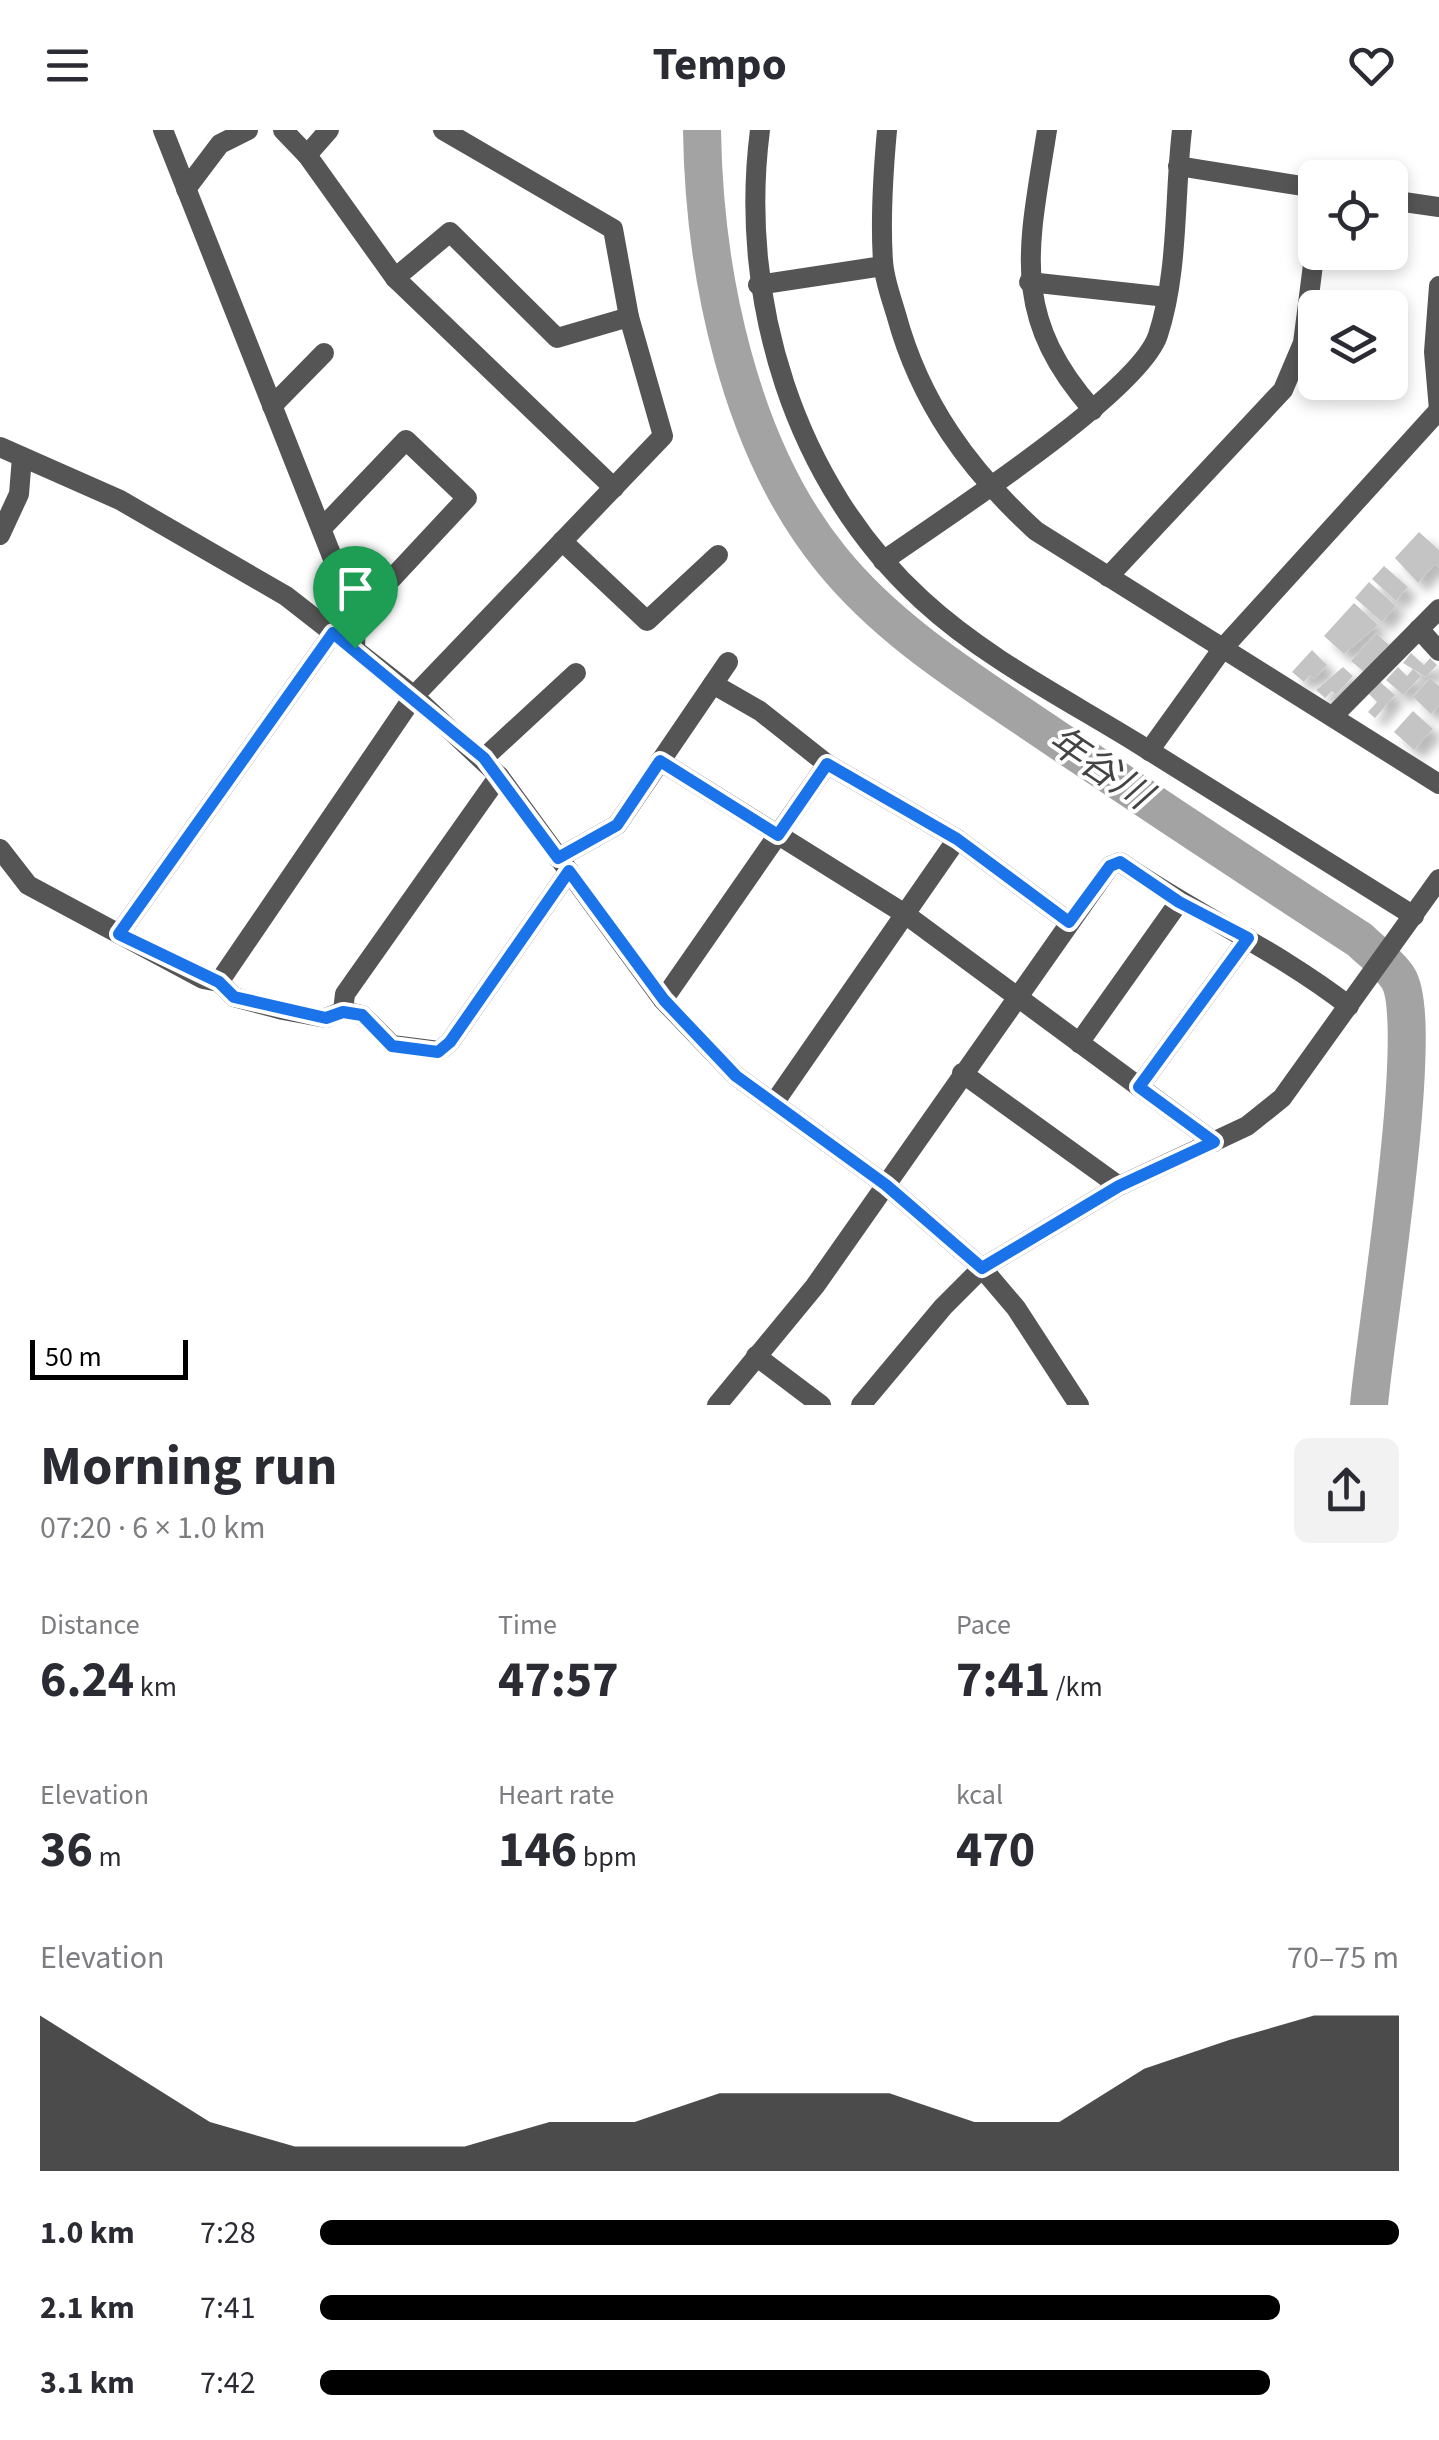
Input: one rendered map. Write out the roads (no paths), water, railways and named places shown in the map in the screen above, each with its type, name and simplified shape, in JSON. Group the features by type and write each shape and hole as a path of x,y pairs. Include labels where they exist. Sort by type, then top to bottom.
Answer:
{"street":[{"path":"163,130 356,618 355,648"},
{"path":"186,189 220,144 248,130"},
{"path":"283,130 307,154 395,278 614,488"},
{"path":"307,154 329,130"},
{"path":"219,982 414,696 664,436 630,318 613,229 443,130"},
{"path":"760,130 754,212 758,285 773,349 814,450 852,518 883,562 964,636 1414,916"},
{"path":"887,130 881,201 883,266 908,358 943,427 987,487 1036,531 1439,784"},
{"path":"1047,130 1029,282 1039,326 1060,373 1093,410"},
{"path":"883,562 1093,410 1130,378 1158,339 1166,297 1182,130"},
{"path":"1178,166 1298,185"},
{"path":"1408,203 1439,207"},
{"path":"395,278 450,232 557,338 630,318"},
{"path":"758,285 883,266"},
{"path":"1108,577 1283,390 1303,343 1312,270"},
{"path":"1029,282 1166,297"},
{"path":"1149,751 1223,648 1439,410 1439,286"},
{"path":"272,406 324,353"},
{"path":"322,528 406,440 467,498 356,618"},
{"path":"0,447 120,500 286,596 414,696 484,758 664,1000 736,1076 886,1185 982,1268 1016,1308 1079,1405"},
{"path":"0,535 19,494 22,458"},
{"path":"562,541 647,621 718,555"},
{"path":"1334,715 1439,609"},
{"path":"1420,629 1439,651"},
{"path":"119,934 333,633"},
{"path":"0,849 28,885 219,982 234,997 326,1018 343,1012 362,1015 392,1046 438,1052 450,1042 564,864 617,825 728,662"},
{"path":"484,758 576,673"},
{"path":"713,684 760,712 827,764 957,839 1069,922"},
{"path":"660,761 904,914 1214,1142"},
{"path":"664,1000 827,764"},
{"path":"343,1012 345,994 499,776"},
{"path":"774,1103 957,839"},
{"path":"717,1405 816,1286 1110,866 1120,862 1179,902 1248,938 1353,1002"},
{"path":"861,1405 943,1306 982,1268 1119,1186 1248,1126 1282,1098 1439,879"},
{"path":"1079,1043 1179,902"},
{"path":"1139,1087 1248,938"},
{"path":"962,1073 1119,1186"},
{"path":"756,1356 821,1405"}],"waterway":[{"name":"年谷川","path":"702,130 710,241 733,356 772,464 799,514 831,559 878,609 931,652 1360,940 1398,978 1405,1006 1407,1053 1403,1113 1369,1405"}]}
